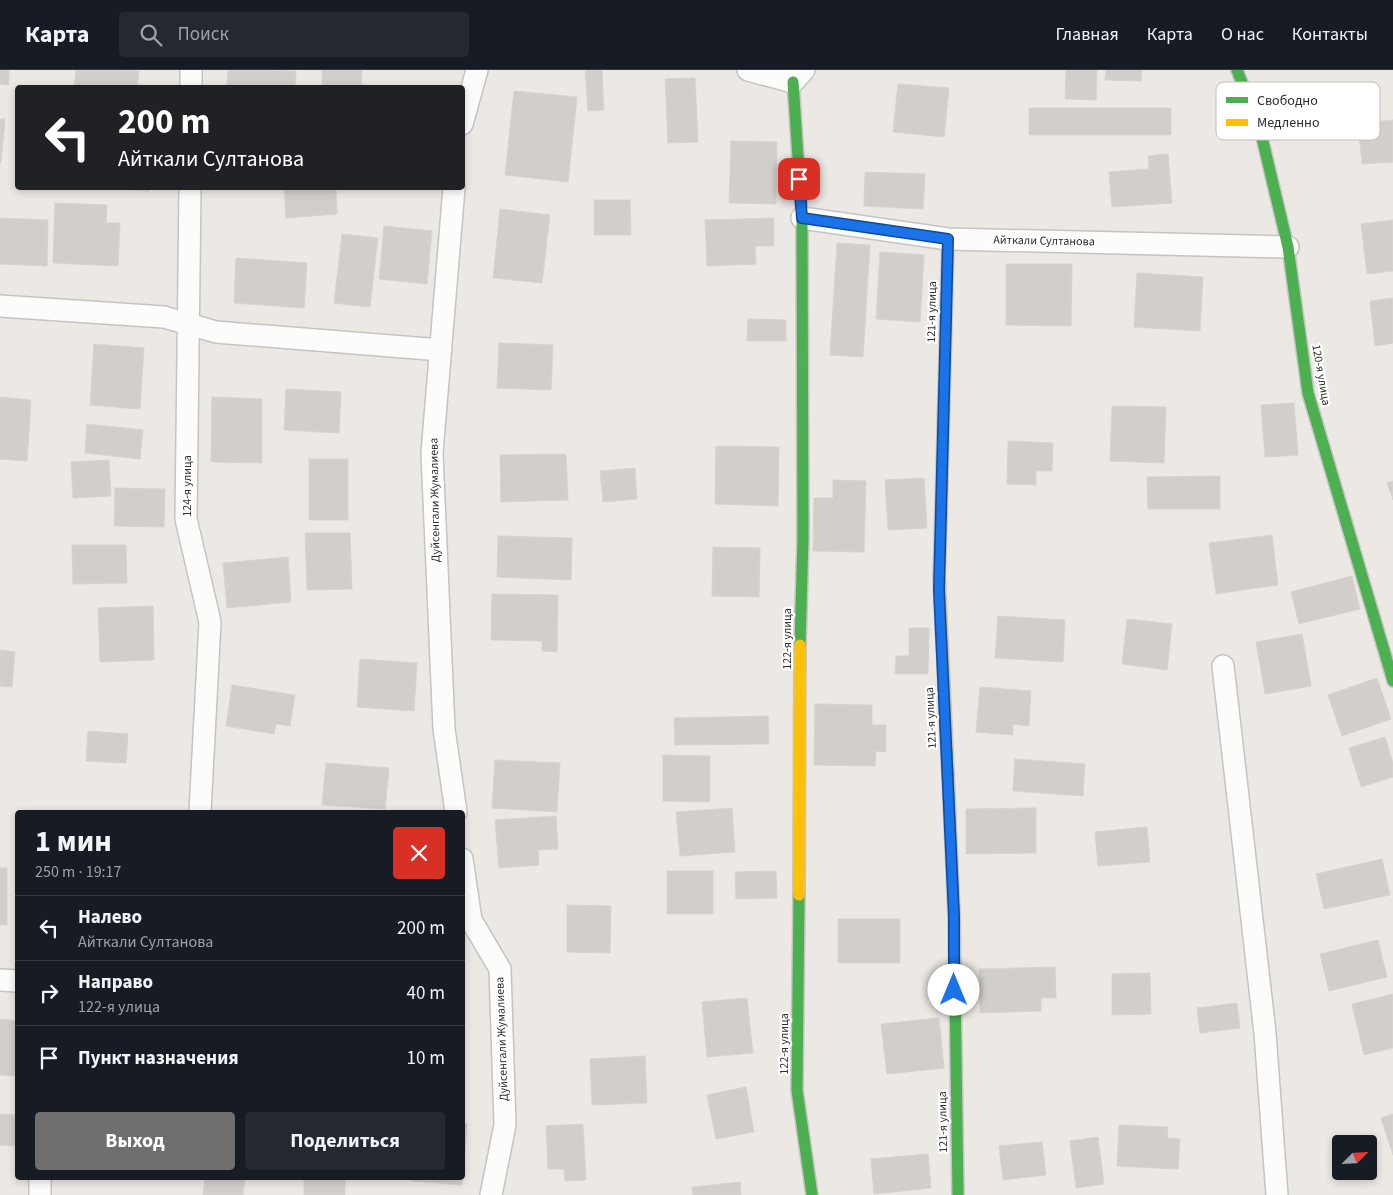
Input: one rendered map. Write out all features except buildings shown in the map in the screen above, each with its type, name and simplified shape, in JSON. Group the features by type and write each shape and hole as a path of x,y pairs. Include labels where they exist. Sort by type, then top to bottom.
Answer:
{"street":[{"path":"191,70 191,85"},
{"path":"465,113 477,70"},
{"path":"748,70 798,76"},
{"name":"120-я улица","path":"1237,70 1242,82"},
{"name":"122-я улица","path":"798,76 802,218 803,538 797,1090 812,1195"},
{"name":"120-я улица","path":"1263,140 1288,246 1308,393 1393,681"},
{"name":"124-я улица","path":"190,190 186,519 210,622 200,810"},
{"name":"Дуйсенгали Жумалиева","path":"454,190 432,453 444,729 456,810"},
{"name":"Айткали Султанова","path":"802,218 948,239 1288,246"},
{"name":"121-я улица","path":"948,239 939,576 954,916 958,1195"},
{"path":"0,306 164,317 216,332 441,350"},
{"path":"1223,666 1265,1033 1277,1195"},
{"name":"Дуйсенгали Жумалиева","path":"465,879 471,920 500,969 505,1125 491,1195"},
{"path":"0,980 15,981"},
{"path":"40,1180 40,1195"}],"traffic: fast":[{"path":"1237,70 1242,82"},
{"path":"793,82 802,218 803,538 800,645"},
{"path":"1263,140 1288,247 1308,393 1393,681"},
{"path":"940,551 948,239"},
{"path":"947,750 954,916 958,1195"},
{"path":"799,895 797,1090 812,1195"}],"traffic: slow":[{"path":"940,551 939,576 947,750"},
{"path":"799,895 800,645"}],"route":[{"path":"799,179 802,218 948,239 939,590 954,916 954,990"}]}
